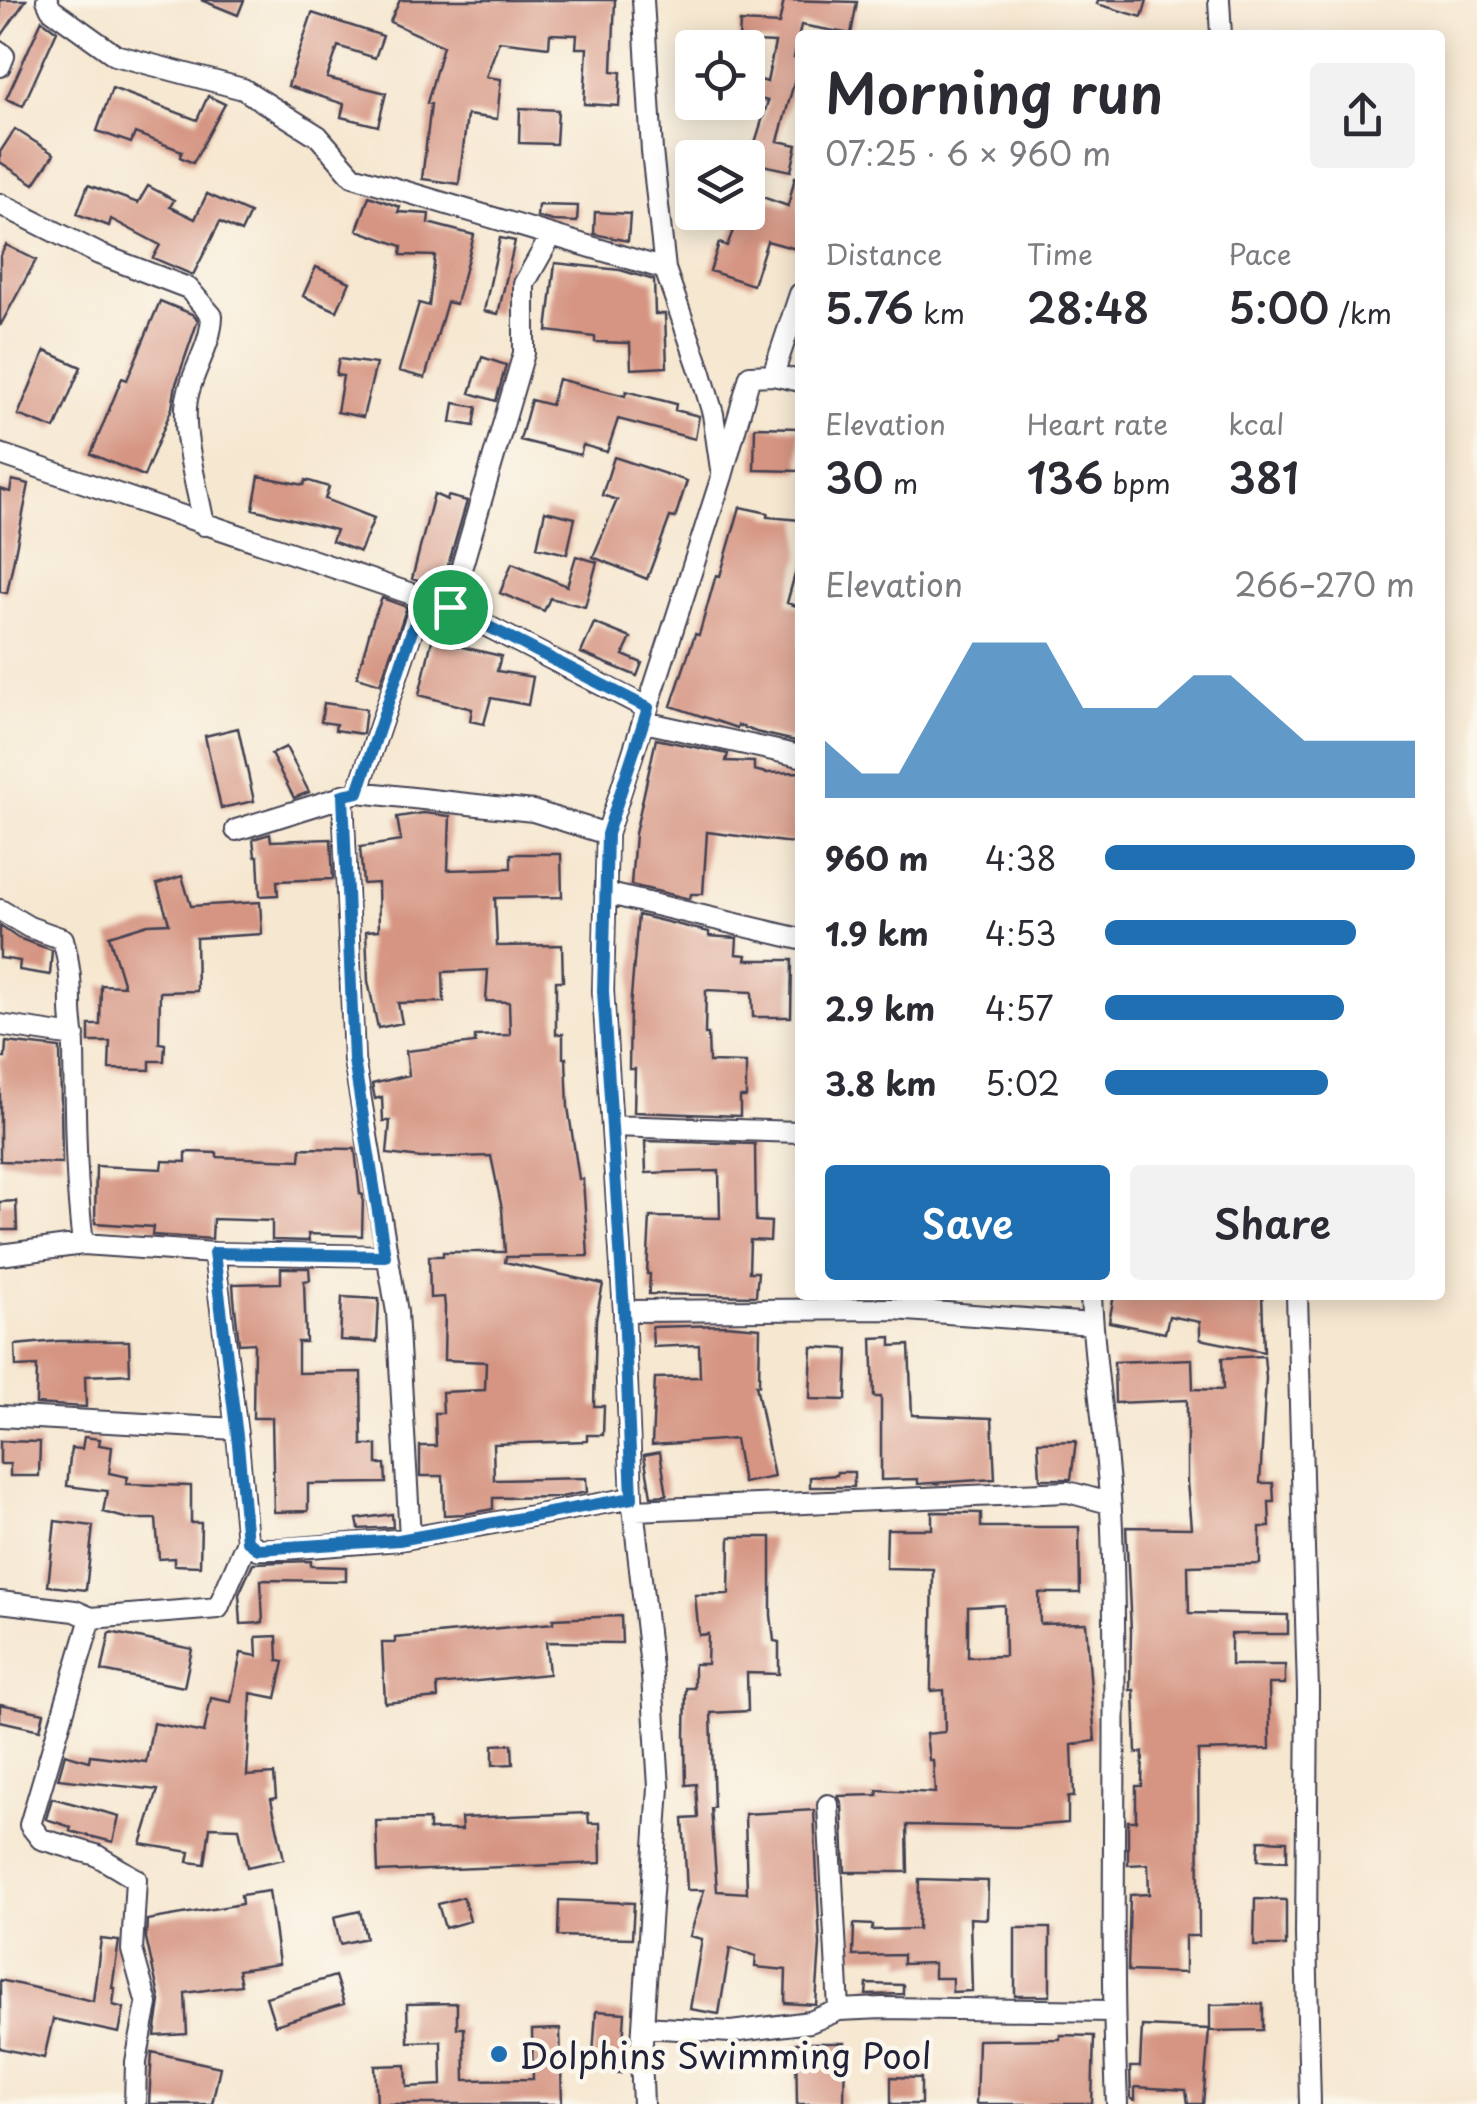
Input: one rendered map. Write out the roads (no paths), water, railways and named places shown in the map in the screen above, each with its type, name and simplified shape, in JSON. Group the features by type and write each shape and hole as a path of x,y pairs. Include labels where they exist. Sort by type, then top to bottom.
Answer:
{"street":[{"path":"47,0 51,10 115,55 244,88 318,136 353,176 665,269"},
{"path":"643,0 652,152 665,269 713,414 722,476"},
{"path":"1219,0 1221,30"},
{"path":"0,52 4,56 0,66"},
{"path":"0,204 99,254 188,288 212,316 211,336 187,398 186,425 204,524"},
{"path":"450,607 524,353 524,284 552,236"},
{"path":"773,374 795,309"},
{"path":"643,2104 643,2027 659,1787 652,1676 633,1504 603,991 607,834 722,476 750,376 773,374 795,380"},
{"path":"0,454 450,607 646,715 795,755"},
{"path":"410,1537 397,1312 354,1060 350,793 417,616 450,607"},
{"path":"236,830 350,793 533,811 607,834"},
{"path":"605,893 795,938"},
{"path":"0,910 28,927 63,939 73,986 75,1183 83,1244"},
{"path":"0,1025 74,1036"},
{"path":"612,1126 795,1132"},
{"path":"0,1256 83,1244 214,1253 385,1256"},
{"path":"0,1602 76,1611 92,1618 218,1608 247,1541 214,1253"},
{"path":"1091,1300 1112,1525 1113,2012 1117,2104"},
{"path":"1296,1300 1308,1692 1306,1934 1310,2104"},
{"path":"624,1311 894,1302 1092,1324"},
{"path":"0,1416 236,1429"},
{"path":"247,1541 258,1549 286,1549 410,1537 633,1504 1068,1492 1109,1503"},
{"path":"92,1618 30,1826 41,1840 96,1855 136,1879 132,1950 147,2004 136,2062 135,2104"},
{"path":"828,1805 839,2010"},
{"path":"643,2027 731,2032 810,2022 839,2010 1113,2012"}],"place":[{"name":"Dolphins Swimming Pool","path":"499,2054"}]}
